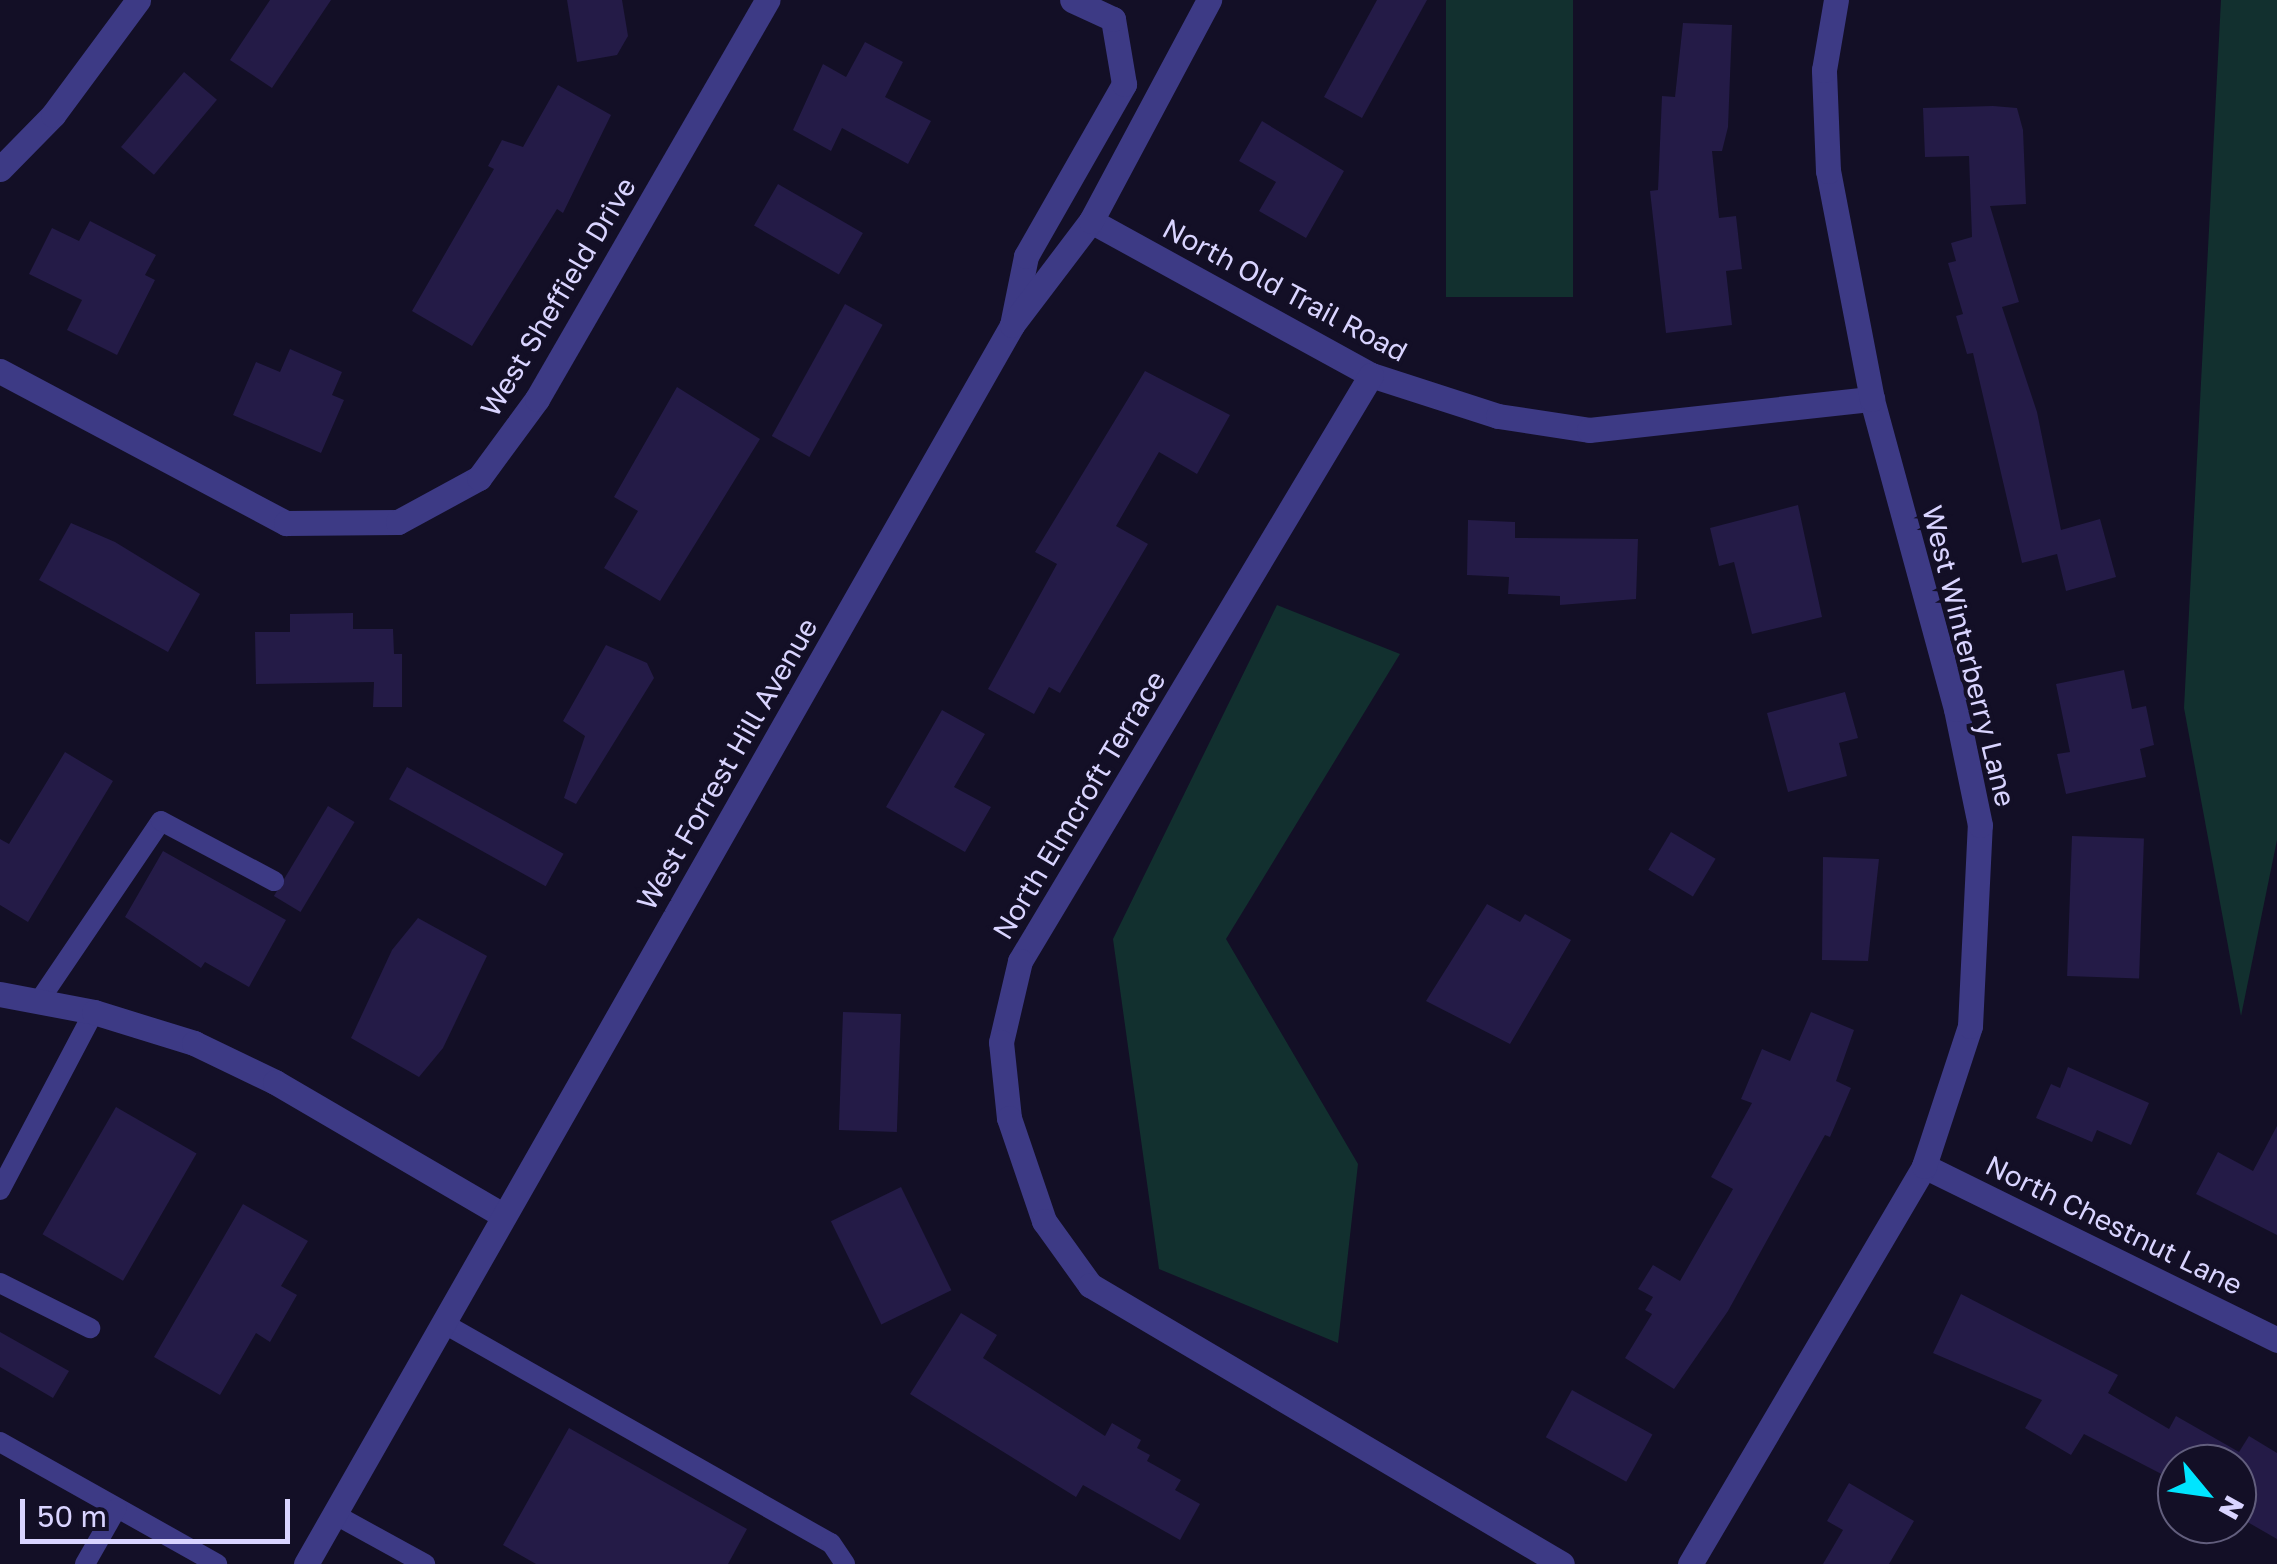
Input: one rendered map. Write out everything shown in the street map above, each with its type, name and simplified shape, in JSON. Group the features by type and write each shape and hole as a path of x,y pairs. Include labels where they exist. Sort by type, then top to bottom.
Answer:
{"street":[{"path":"0,169 53,114 138,0"},
{"name":"West Sheffield Drive","path":"0,371 286,523 398,522 479,478 537,399 768,0"},
{"path":"1012,326 1026,256 1124,84 1123,48 1113,19 1072,0"},
{"name":"West Forrest Hill Avenue","path":"306,1564 1012,326 1091,220 1209,0"},
{"name":"West Winterberry Lane","path":"1690,1564 1924,1166 1970,1026 1980,824 1956,709 1872,398 1828,171 1824,70 1836,0"},
{"name":"North Old Trail Road","path":"1091,220 1371,375 1498,416 1589,430 1872,398"},
{"name":"North Elmcroft Terrace","path":"1371,375 1020,960 1001,1042 1010,1118 1044,1221 1090,1285 1562,1564"},
{"path":"0,994 94,1012 194,1043 275,1082 504,1216"},
{"name":"North Chestnut Lane","path":"1924,1166 2277,1340"}],"lane":[{"path":"40,1001 161,821 274,881"},
{"path":"0,1190 94,1012"},
{"path":"0,1282 90,1328"},
{"path":"443,1323 831,1543 845,1564"},
{"path":"0,1442 117,1508 193,1558 217,1564"},
{"path":"85,1564 117,1508"},
{"path":"334,1514 425,1564"}],"green space":[{"path":"1446,0 1573,0 1573,297 1446,297"},
{"path":"2221,0 2277,0 2277,840 2241,1016 2184,708"},
{"path":"1277,605 1400,654 1226,939 1358,1164 1338,1343 1159,1269 1113,939"}],"building":[{"path":"270,0 331,0 272,88 230,60"},
{"path":"567,0 622,0 628,36 617,55 577,62"},
{"path":"1377,0 1427,0 1362,118 1324,97"},
{"path":"1683,23 1732,25 1728,127 1722,151 1712,151 1719,218 1736,216 1742,269 1726,271 1732,325 1666,333 1650,191 1658,190 1662,96 1675,97"},
{"path":"865,42 903,62 885,97 931,121 908,164 842,128 831,151 793,130 823,64 846,77"},
{"path":"184,72 217,100 154,175 121,147"},
{"path":"558,85 611,115 563,213 557,209 472,346 412,311 494,169 488,166 502,140 523,147"},
{"path":"1923,108 2017,108 2023,130 2026,204 1990,206 2019,302 2002,307 2037,412 2061,530 2100,519 2116,577 2066,591 2057,554 2022,563 1973,353 1967,354 1956,316 1963,314 1948,263 1956,261 1951,243 1972,237 1969,156 1925,157"},
{"path":"1262,121 1344,171 1306,238 1259,211 1276,182 1239,161"},
{"path":"778,184 863,233 839,275 754,226"},
{"path":"90,221 156,255 145,275 155,280 117,355 67,330 82,300 29,274 52,228 79,241"},
{"path":"845,304 883,325 809,457 772,436"},
{"path":"290,349 342,372 332,395 344,400 321,453 233,415 256,362 280,372"},
{"path":"1145,371 1230,415 1197,474 1159,452 1116,526 1148,544 1060,693 1049,687 1034,714 988,689 1057,564 1035,552"},
{"path":"677,387 760,439 660,601 604,568 638,511 614,497"},
{"path":"1798,505 1822,617 1752,634 1734,562 1719,566 1710,528"},
{"path":"1468,520 1515,522 1515,538 1638,539 1636,599 1560,605 1560,596 1508,594 1509,577 1467,575"},
{"path":"71,523 115,542 200,594 168,652 39,580"},
{"path":"353,613 353,629 393,629 394,654 402,654 402,707 373,707 374,682 256,684 255,632 290,632 290,614"},
{"path":"606,645 647,663 654,678 576,804 564,798 585,736 563,721"},
{"path":"2124,670 2132,709 2146,706 2154,745 2140,749 2146,777 2066,794 2057,754 2070,752 2056,684"},
{"path":"1845,692 1858,738 1839,743 1847,776 1788,792 1767,713"},
{"path":"942,710 985,734 954,787 991,807 965,852 886,807"},
{"path":"65,752 113,781 28,922 0,905 0,839 9,844"},
{"path":"407,767 564,854 546,886 389,799"},
{"path":"328,806 355,822 300,912 274,896"},
{"path":"1671,832 1716,859 1693,896 1648,870"},
{"path":"2072,836 2144,839 2139,978 2067,976"},
{"path":"163,851 286,920 249,987 205,962 201,968 125,917"},
{"path":"1823,857 1879,859 1868,961 1822,960"},
{"path":"1487,904 1520,922 1525,914 1571,940 1510,1044 1426,1001"},
{"path":"418,918 487,956 443,1048 419,1077 351,1038 392,950"},
{"path":"843,1012 901,1014 897,1132 839,1130"},
{"path":"1811,1012 1854,1030 1836,1081 1851,1088 1830,1137 1825,1135 1728,1311 1674,1389 1625,1358 1652,1314 1645,1310 1653,1297 1638,1289 1653,1265 1680,1281 1733,1189 1711,1177 1752,1103 1741,1099 1762,1049 1790,1061"},
{"path":"2068,1067 2149,1103 2131,1145 2097,1130 2092,1142 2036,1118 2051,1084 2060,1088"},
{"path":"116,1107 197,1154 123,1281 42,1234"},
{"path":"2277,1126 2277,1235 2196,1194 2218,1152 2253,1171"},
{"path":"901,1187 951,1290 881,1325 831,1221"},
{"path":"243,1204 308,1241 281,1286 297,1295 270,1342 256,1333 220,1395 154,1357"},
{"path":"1961,1294 2118,1375 2108,1393 2169,1429 2176,1416 2225,1444 2157,1444 2157,1472 2084,1434 2071,1455 2025,1428 2042,1400 1933,1353"},
{"path":"961,1313 997,1335 983,1358 1105,1436 1112,1423 1141,1440 1137,1448 1150,1455 1147,1461 1181,1480 1175,1490 1200,1504 1180,1540 1083,1485 1076,1497 910,1394"},
{"path":"0,1332 69,1371 53,1398 0,1367"},
{"path":"1572,1390 1652,1435 1626,1482 1546,1437"},
{"path":"569,1428 747,1529 728,1564 536,1564 503,1545"},
{"path":"2249,1436 2277,1453 2277,1539 2257,1528 2257,1444 2244,1444"},
{"path":"1849,1483 1914,1521 1889,1564 1823,1564 1843,1530 1827,1521"}]}
